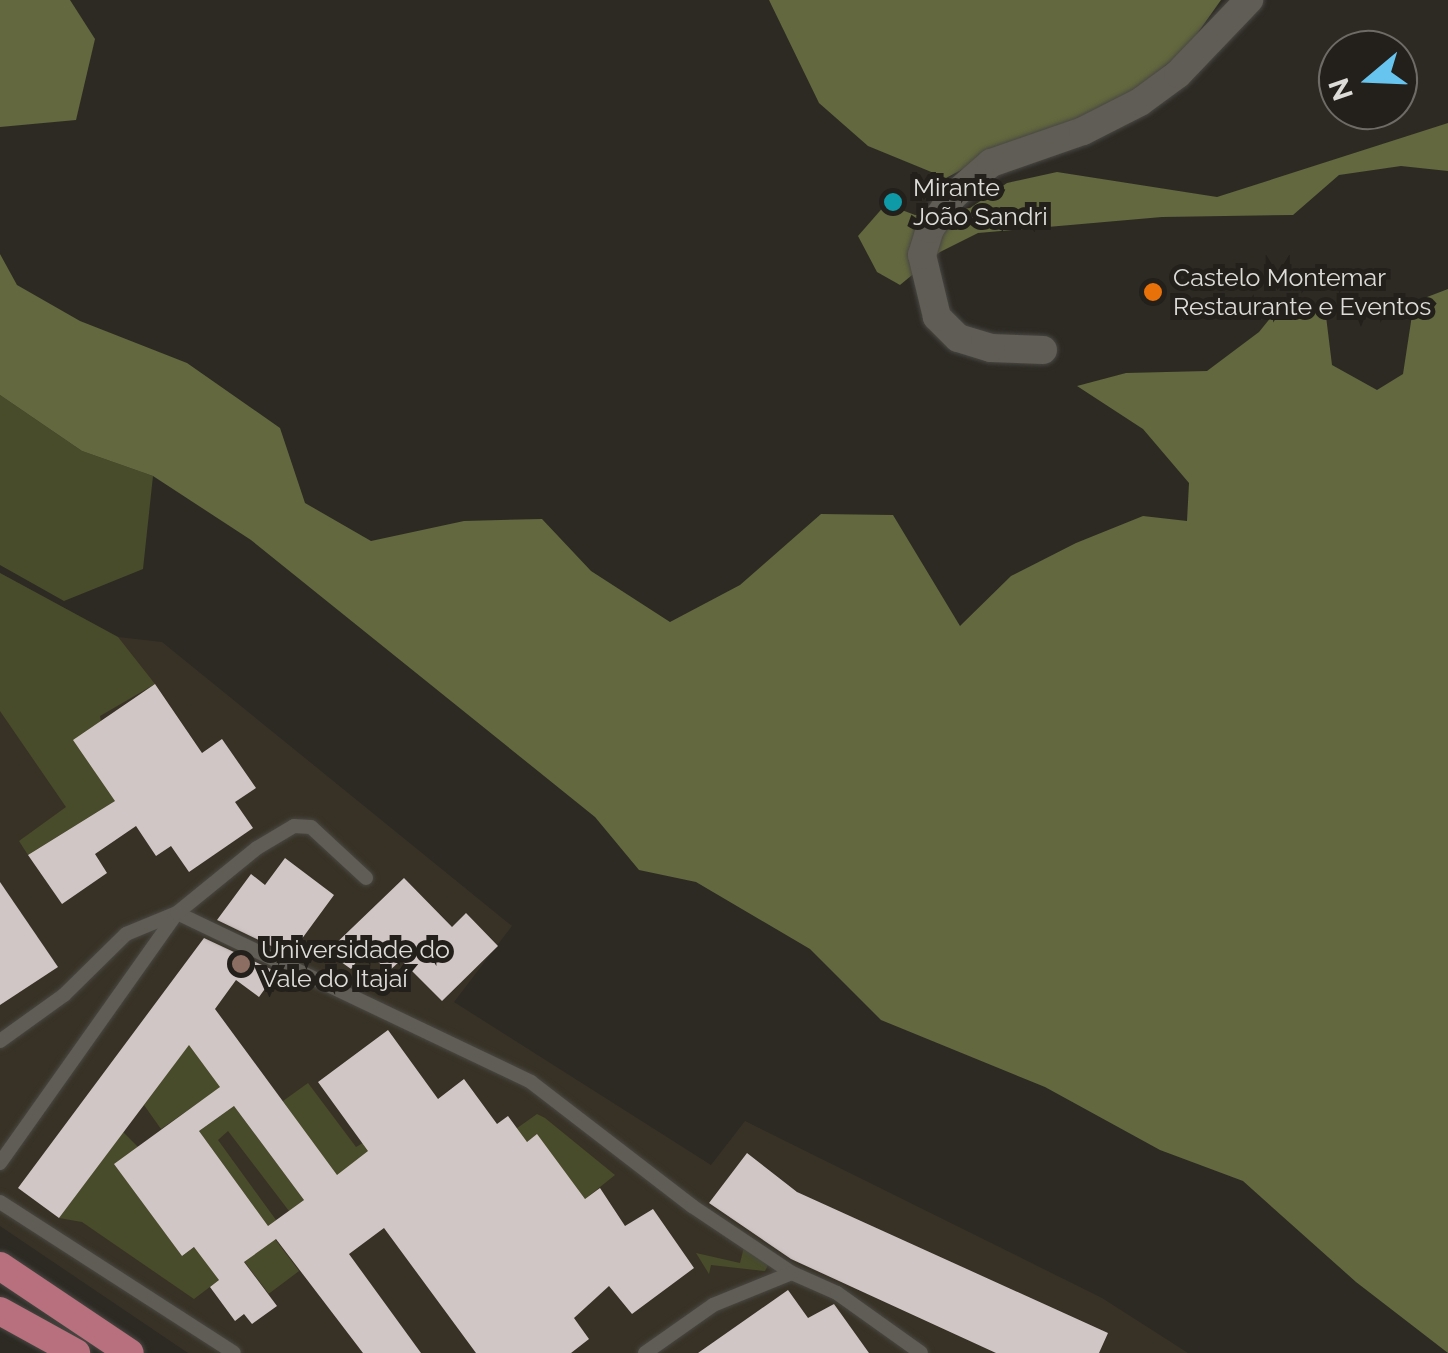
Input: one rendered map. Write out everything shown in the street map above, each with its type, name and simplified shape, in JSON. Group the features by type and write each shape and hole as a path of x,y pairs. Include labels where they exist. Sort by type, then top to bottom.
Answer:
{"main road":[{"path":"0,1266 130,1353"},
{"path":"0,1311 76,1353"}],"street":[{"path":"1043,350 991,348 958,338 937,318 922,255 930,228 952,197 991,163 1083,131 1140,102 1192,60 1248,0"}],"lane":[{"path":"0,1041 64,995 126,934 177,913 294,826 311,828 366,878"},
{"path":"0,1163 177,913"},
{"path":"177,913 532,1082 692,1206 792,1273 837,1293 921,1353"},
{"path":"0,1202 234,1353"},
{"path":"648,1352 727,1297 792,1273"}],"shaded area":[{"name":"Universidade do Vale do Itajaí","path":"0,573 118,637 162,642 512,926 454,1002 711,1165 745,1121 1102,1298 1188,1353 188,1353 0,1226"}],"green space":[{"path":"0,0 70,0 95,39 76,120 0,127"},
{"path":"769,0 1221,0 1187,48 1118,104 1018,140 946,178 868,146 819,103"},
{"path":"1448,123 1448,171 1401,166 1339,175 1293,215 1162,217 978,233 940,252 900,285 877,272 858,236 886,204 915,215 970,208 1007,183 1057,172 1217,197"},
{"path":"0,254 17,285 80,321 187,363 280,428 305,503 371,541 464,521 542,519 591,571 670,622 740,585 821,514 893,515 960,626 1011,576 1076,543 1143,516 1187,521 1189,483 1143,429 1077,386 1126,373 1207,371 1259,332 1286,299 1325,308 1332,365 1377,390 1403,374 1414,302 1448,289 1448,1353 1356,1282 1243,1181 1160,1150 1045,1087 881,1020 810,949 696,882 639,870 595,817 251,540 153,476 82,451 0,395"},
{"path":"0,395 82,451 153,476 143,569 64,601 0,565"},
{"path":"0,573 118,637 155,684 100,716 115,801 28,855 19,841 66,807 0,711"},
{"path":"193,1039 229,1098 201,1101 161,1129 144,1105"},
{"path":"308,1083 356,1147 363,1143 369,1151 334,1178 283,1101"},
{"path":"234,1106 304,1200 289,1211 228,1131 218,1140 276,1220 245,1244 252,1204 199,1131"},
{"path":"537,1114 615,1175 585,1199 536,1135 516,1150 506,1136"},
{"path":"123,1132 139,1148 116,1166 182,1256 207,1238 219,1280 194,1299 82,1222 59,1218"},
{"path":"275,1239 299,1271 269,1294 245,1262"},
{"path":"744,1247 768,1265 765,1271 711,1265 709,1274 696,1253 740,1263"}],"building":[{"path":"155,684 202,753 222,739 256,788 235,802 253,828 189,872 171,846 156,856 136,826 95,854 107,873 62,904 28,855 115,801 73,740"},
{"path":"285,858 334,895 290,955 217,920 251,874 265,885"},
{"path":"404,878 452,927 466,913 498,946 442,1001 401,960 388,972 366,949 351,969 327,952"},
{"path":"0,882 58,967 0,1005"},
{"path":"204,938 277,972 259,997 236,980 215,1009 337,1175 368,1151 318,1082 388,1030 438,1099 464,1079 497,1124 508,1116 527,1142 537,1134 585,1199 600,1188 625,1226 653,1209 694,1268 632,1314 609,1286 574,1318 589,1339 571,1353 476,1353 384,1228 349,1254 421,1353 363,1353 276,1239 244,1262 277,1306 252,1324 244,1314 235,1321 210,1287 219,1280 194,1247 182,1256 114,1164 220,1087 189,1045 59,1218 18,1188","holes":["234,1106 304,1200 268,1226 199,1131"]},
{"path":"747,1153 797,1192 1108,1333 1099,1353 996,1353 791,1259 709,1203"},
{"path":"788,1290 808,1318 834,1304 869,1353 698,1353"}],"place":[{"name":"Mirante João Sandri","path":"893,202"},
{"name":"Castelo Montemar Restaurante e Eventos","path":"1153,292"},
{"name":"Universidade do Vale do Itajaí","path":"241,964"}]}
